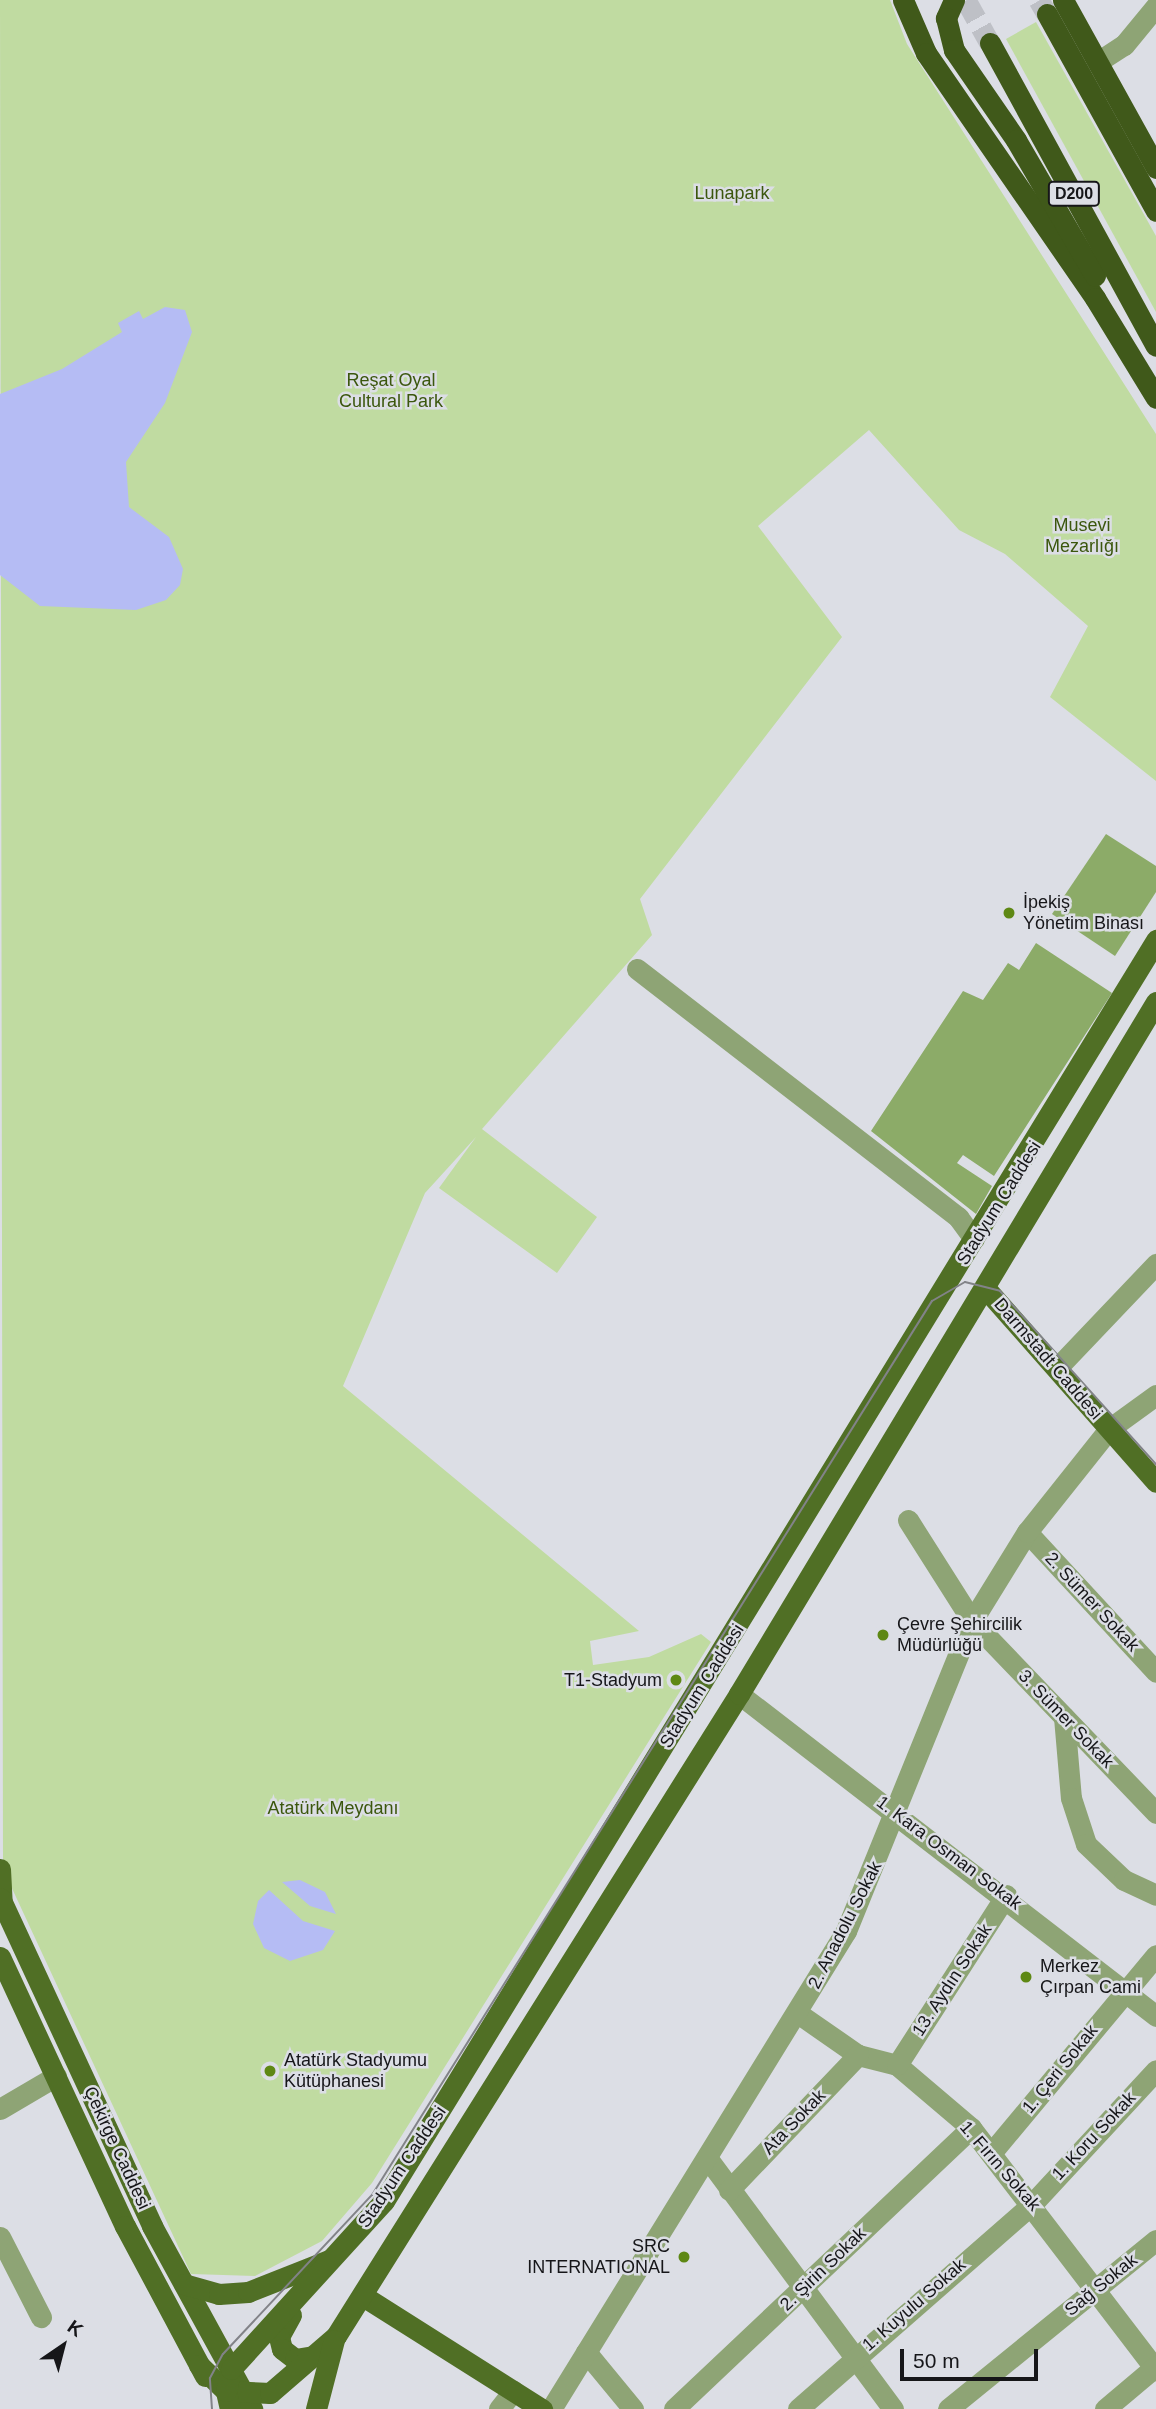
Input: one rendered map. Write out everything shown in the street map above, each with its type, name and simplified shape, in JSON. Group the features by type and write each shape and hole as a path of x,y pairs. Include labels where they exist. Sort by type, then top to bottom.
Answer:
{"highway":[{"path":"903,0 926,53 1095,298 1156,398"},
{"path":"954,0 946,18 954,50 1070,231 1156,398"},
{"path":"1055,7 1099,61 1156,168"},
{"path":"1055,7 1156,211"},
{"name":"D200","path":"990,43 1156,346"}],"main road":[{"name":"Stadyum Caddesi","path":"231,2369 341,2254 384,2201 1156,940"},
{"path":"235,2402 270,2392 314,2356 336,2336 363,2296 739,1694 986,1289 1156,1002"},
{"name":"Darmstadt Caddesi","path":"986,1289 1156,1482"},
{"path":"0,1869 1,1900"},
{"name":"Çekirge Caddesi","path":"1,1900 184,2284 231,2369 235,2402"},
{"name":"Çekirge Caddesi","path":"0,1957 55,2076 199,2365 235,2402"},
{"path":"184,2284 219,2294 248,2292 341,2254"},
{"path":"312,2284 279,2337 295,2359 314,2356"},
{"path":"363,2296 542,2409"},
{"path":"316,2409 336,2336"}],"street":[{"path":"1099,61 1124,45 1156,6"},
{"path":"637,970 958,1217 974,1239"},
{"path":"1057,1368 1156,1264"},
{"name":"2. Anadolu Sokak","path":"551,2409 799,2014 846,1931 898,1815 972,1621 1027,1532 1109,1429 1156,1395"},
{"name":"3. Sümer Sokak","path":"908,1520 972,1621 1156,1813"},
{"name":"2. Sümer Sokak","path":"1027,1532 1156,1672"},
{"name":"1. Kara Osman Sokak","path":"739,1694 1006,1895 1126,1989 1156,2016"},
{"path":"1065,1717 1071,1798 1086,1844 1124,1880 1156,1895"},
{"name":"13. Aydın Sokak","path":"897,2065 1006,1895"},
{"name":"1. Çeri Sokak","path":"992,2152 1156,1955"},
{"name":"1. Fırın Sokak","path":"799,2014 858,2055 897,2065 971,2128 1033,2203 1155,2368"},
{"name":"Ata Sokak","path":"729,2190 858,2055"},
{"name":"1. Koru Sokak","path":"1033,2203 1156,2070"},
{"path":"0,2109 55,2076"},
{"name":"2. Şirin Sokak","path":"674,2409 971,2128"},
{"path":"708,2159 729,2190 807,2286 893,2409"},
{"name":"1. Kuyulu Sokak","path":"798,2409 854,2356 1033,2203"},
{"path":"0,2236 41,2317"},
{"name":"Sağ Sokak","path":"948,2409 1156,2240"},
{"path":"586,2352 633,2409"},
{"path":"1105,2409 1155,2368"},
{"path":"499,2409 513,2390"}],"green space":[{"name":"Reşat Oyal Cultural Park","path":"0,0 890,0 907,44 1156,434 1156,781 1050,697 1088,626 1005,554 959,530 869,430 758,526 842,637 640,899 652,935 482,1129 597,1217 557,1273 439,1188 476,1137 425,1193 343,1386 639,1631 590,1641 593,1665 649,1657 701,1634 711,1642 372,2183 322,2241 255,2276 191,2274 3,1869"},
{"path":"1036,22 1156,236 1156,312 1006,39"},
{"path":"1106,834 1156,866 1156,892 1115,956 1052,914"},
{"path":"1036,943 1112,993 994,1176 963,1155 957,1163 992,1186 976,1214 871,1131 963,991 983,1000 1008,963 1019,970"}],"water":[{"path":"165,307 185,310 192,332 165,403 126,462 129,507 169,537 183,569 180,585 166,600 136,610 40,606 0,575 0,394 62,369 122,332 118,323 139,311 143,319"},
{"path":"300,1880 325,1892 336,1914 310,1906 282,1882"},
{"path":"269,1890 303,1921 335,1931 323,1950 290,1961 264,1948 253,1924 258,1901"}],"tunnel":[{"path":"966,0 990,43"},
{"path":"1039,0 1047,14"}],"tram line":[{"path":"212,2409 210,2378 223,2354 372,2195 932,1301 965,1282 1000,1291 1156,1464"}],"place":[{"name":"İpekiş Yönetim Binası","path":"1009,913"},
{"name":"Çevre Şehircilik Müdürlüğü","path":"883,1635"},
{"name":"T1-Stadyum","path":"676,1680"},
{"name":"Merkez Çırpan Cami","path":"1026,1977"},
{"name":"Atatürk Stadyumu Kütüphanesi","path":"270,2071"},
{"name":"SRC INTERNATIONAL","path":"684,2257"}],"park label":[{"name":"Lunapark","path":"732,193"},
{"name":"Musevi Mezarlığı","path":"1082,536"},
{"name":"Atatürk Meydanı","path":"333,1808"}]}
